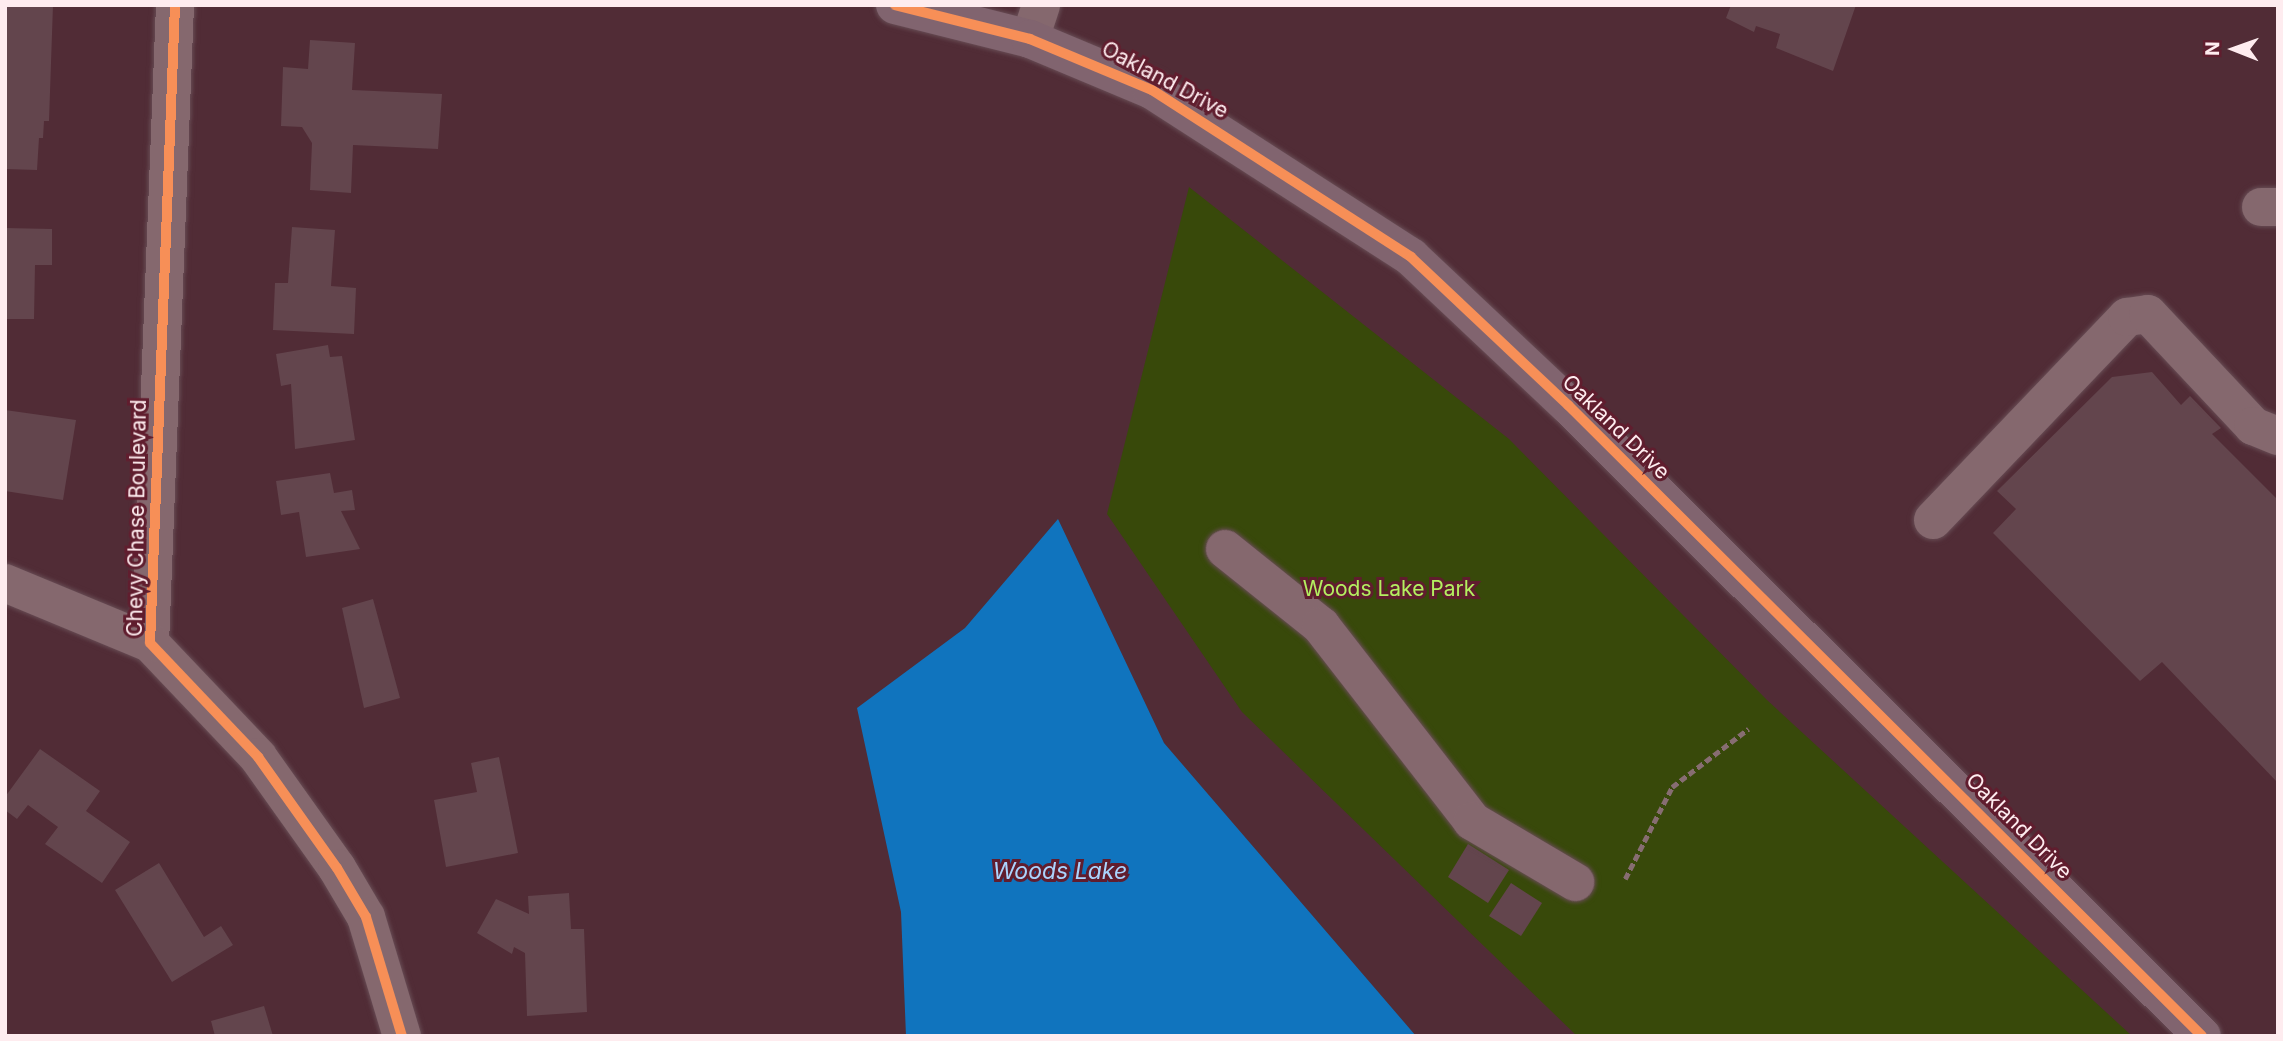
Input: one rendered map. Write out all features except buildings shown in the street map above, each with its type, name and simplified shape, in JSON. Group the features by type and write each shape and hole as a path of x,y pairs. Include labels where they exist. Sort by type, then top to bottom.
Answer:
{"main road":[{"name":"Oakland Drive","path":"895,5 1035,22 1152,90 1411,257 1588,425 2202,1036"}],"street":[{"name":"Chevy Chase Boulevard","path":"175,5 150,643 258,757 337,868 366,918 402,1036"},
{"path":"1933,520 2127,317 2148,314 2253,426 2278,436"},
{"path":"1225,549 1321,626 1472,821 1575,883"},
{"path":"5,583 150,643"}],"path":[{"path":"1625,878 1672,787 1748,729"}],"green space":[{"name":"Woods Lake Park","path":"1189,187 1509,439 1767,700 2132,1036 1577,1036 1242,712 1107,514"}],"water":[{"name":"Woods Lake","path":"1058,519 1164,743 1416,1036 906,1036 901,912 857,708 965,628"}],"cycle path":[{"path":"175,5 150,643 258,757 337,868 366,917 402,1036"},
{"path":"895,5 1030,39 1152,90 1411,257 1568,405 2202,1036"}]}
